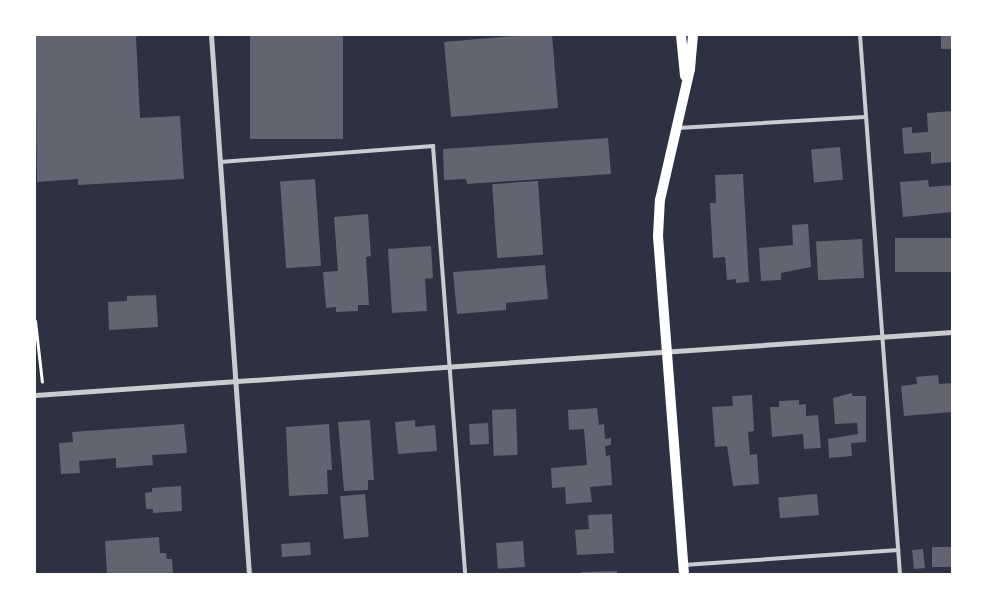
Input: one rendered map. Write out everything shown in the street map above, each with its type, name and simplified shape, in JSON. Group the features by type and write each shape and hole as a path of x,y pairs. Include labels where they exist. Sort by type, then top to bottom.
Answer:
{"main road":[{"path":"680,35 686,86"},
{"path":"684,570 658,236 660,200 686,86 693,35"}],"street":[{"path":"211,35 249,574"},
{"path":"35,395 952,332"}],"lane":[{"path":"860,35 865,117 884,336 900,574"},
{"path":"676,128 865,117"},
{"path":"220,162 433,146 464,574"},
{"path":"684,570 898,550"}],"path":[{"path":"35,321 42,394"}],"building":[{"path":"35,35 141,35 136,37 140,118 180,116 184,179 78,185 78,179 37,182"},
{"path":"250,35 343,35 343,139 250,139"},
{"path":"525,35 552,35 558,108 451,117 444,42"},
{"path":"941,35 952,35 952,49 941,49"},
{"path":"952,111 952,162 931,164 931,152 904,154 902,128 912,127 912,133 928,132 927,113"},
{"path":"608,138 611,174 467,184 466,179 444,180 443,149"},
{"path":"840,147 843,180 814,182 811,150"},
{"path":"743,174 749,282 736,283 736,279 727,280 725,257 713,258 710,203 716,203 715,175"},
{"path":"315,179 321,266 286,268 280,181"},
{"path":"928,180 929,187 952,185 952,212 903,217 900,182"},
{"path":"538,181 543,255 497,258 492,184"},
{"path":"368,214 371,256 366,257 369,305 358,305 358,311 336,312 336,307 326,308 323,272 338,271 334,217"},
{"path":"808,224 811,267 781,273 781,280 761,281 759,248 793,245 792,225"},
{"path":"895,238 952,238 952,272 895,272"},
{"path":"862,239 864,278 818,280 816,241"},
{"path":"431,246 433,278 425,279 427,311 392,313 388,249"},
{"path":"545,265 548,299 506,303 506,310 457,314 453,272"},
{"path":"156,295 158,327 109,330 108,302 127,301 127,296"},
{"path":"938,375 939,384 952,383 952,412 904,416 901,386 917,384 916,377"},
{"path":"852,393 852,396 866,396 866,442 851,443 852,456 829,458 828,439 858,434 857,423 835,424 833,398"},
{"path":"752,395 754,431 748,432 750,455 757,454 759,484 733,486 727,446 715,447 712,407 733,406 732,396"},
{"path":"799,400 799,405 806,404 806,416 818,415 821,448 804,449 803,434 772,437 770,407 779,407 779,401"},
{"path":"597,408 599,425 604,424 605,439 611,438 611,445 605,446 606,456 610,455 612,485 590,487 592,502 566,504 565,487 552,488 551,468 587,465 584,429 569,430 568,410"},
{"path":"516,409 518,455 494,456 492,410"},
{"path":"370,420 374,480 368,480 368,490 344,491 338,422"},
{"path":"415,420 415,427 435,425 437,451 398,454 395,422"},
{"path":"488,423 489,444 470,445 469,424"},
{"path":"184,424 187,453 152,455 153,465 116,468 116,458 79,461 80,473 61,474 59,443 73,442 72,432"},
{"path":"329,424 332,470 327,470 328,494 289,496 286,427"},
{"path":"181,486 182,511 153,513 153,509 146,509 145,493 152,492 152,488"},
{"path":"365,494 369,537 344,539 340,496"},
{"path":"817,494 819,515 780,518 778,497"},
{"path":"612,514 614,553 577,555 575,530 589,529 588,515"},
{"path":"159,537 160,553 166,553 167,559 172,559 173,574 107,574 105,541"},
{"path":"523,541 525,567 498,569 496,543"},
{"path":"310,542 311,555 282,557 281,544"},
{"path":"932,547 952,547 952,567 932,567"},
{"path":"923,549 925,568 914,569 912,550"},
{"path":"617,571 617,574 581,574 581,572"}]}
